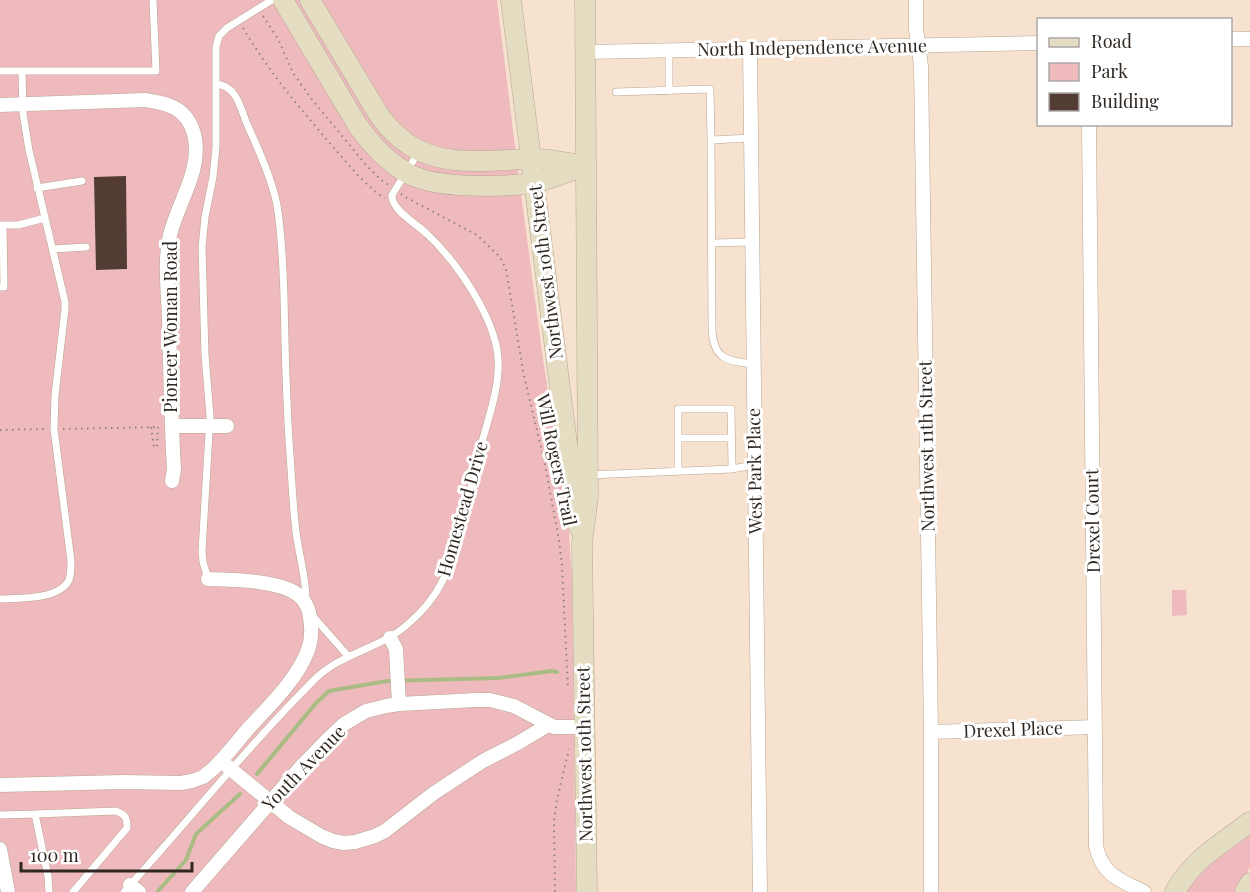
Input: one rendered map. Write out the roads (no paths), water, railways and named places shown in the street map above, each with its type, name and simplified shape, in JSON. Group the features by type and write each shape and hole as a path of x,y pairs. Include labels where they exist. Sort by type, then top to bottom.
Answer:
{"main road":[{"path":"283,0 358,126 383,155 407,173 439,184 535,183 586,165"},
{"path":"310,0 379,115 408,145 428,155 448,159 491,161 532,158 586,165"},
{"name":"Northwest 10th Street","path":"512,0 573,499 582,543"},
{"name":"Northwest 10th Street","path":"585,0 588,497 582,543 587,892"},
{"path":"1175,892 1182,879 1197,863 1250,822"},
{"path":"1245,892 1250,883"}],"street":[{"name":"Northwest 11th Street","path":"916,0 916,29 921,66 931,732 931,892"},
{"path":"1232,39 1250,39"},
{"name":"North Independence Avenue","path":"586,52 1037,43"},
{"name":"West Park Place","path":"750,49 760,892"},
{"name":"Pioneer Woman Road","path":"0,105 127,100 156,102 180,111 191,124 195,139 195,158 173,225 168,248 165,427 174,469 172,482"},
{"name":"Drexel Court","path":"1089,126 1096,832 1098,854 1105,868 1118,879 1144,892"},
{"path":"165,427 227,426"},
{"path":"0,785 181,783 203,777 226,766 297,672 308,651 311,637 308,608 302,598 292,590 255,582 208,579"},
{"path":"390,638 396,649 399,698"},
{"name":"Youth Avenue","path":"192,892 327,740 344,724 366,711 386,706 399,698 490,700 514,706 548,725 560,728 586,727"},
{"path":"226,766 289,817 321,836 344,843 365,840 385,831 483,761 548,725"},
{"name":"Drexel Place","path":"931,732 1095,727"},
{"path":"0,849 8,892"}],"lane":[{"path":"0,71 156,71 153,0"},
{"path":"208,579 202,550 210,426 205,355 202,247 215,162 216,47 219,36 227,28 272,0"},
{"path":"669,51 669,91"},
{"path":"0,599 58,591 69,580 71,571 54,429 55,395 65,309 24,123 22,71"},
{"path":"216,84 230,88 235,95 270,180 276,202 280,223 289,452 296,530 308,608 348,657"},
{"path":"616,92 710,89 714,346 726,359 754,364"},
{"path":"711,140 751,138"},
{"path":"407,173 420,151"},
{"name":"Homestead Drive","path":"131,890 226,766 316,679 337,662 390,638 407,625 424,609 446,572 467,506 495,392 498,364 490,329 463,276 438,244 394,206 391,199 407,173"},
{"path":"37,188 82,181"},
{"path":"0,287 4,287 2,225 18,225 45,218"},
{"path":"712,243 752,242"},
{"path":"53,249 86,247"},
{"path":"678,471 678,409 731,408 732,469"},
{"path":"678,438 731,438"},
{"path":"588,475 732,469 754,465"},
{"path":"0,815 116,811 124,814 127,819 127,828 73,892"},
{"path":"35,814 48,876 49,892"}],"waterway":[{"path":"257,774 316,703 329,691 387,681 498,678 557,672"},
{"path":"158,891 186,860 196,834 240,794"}]}
